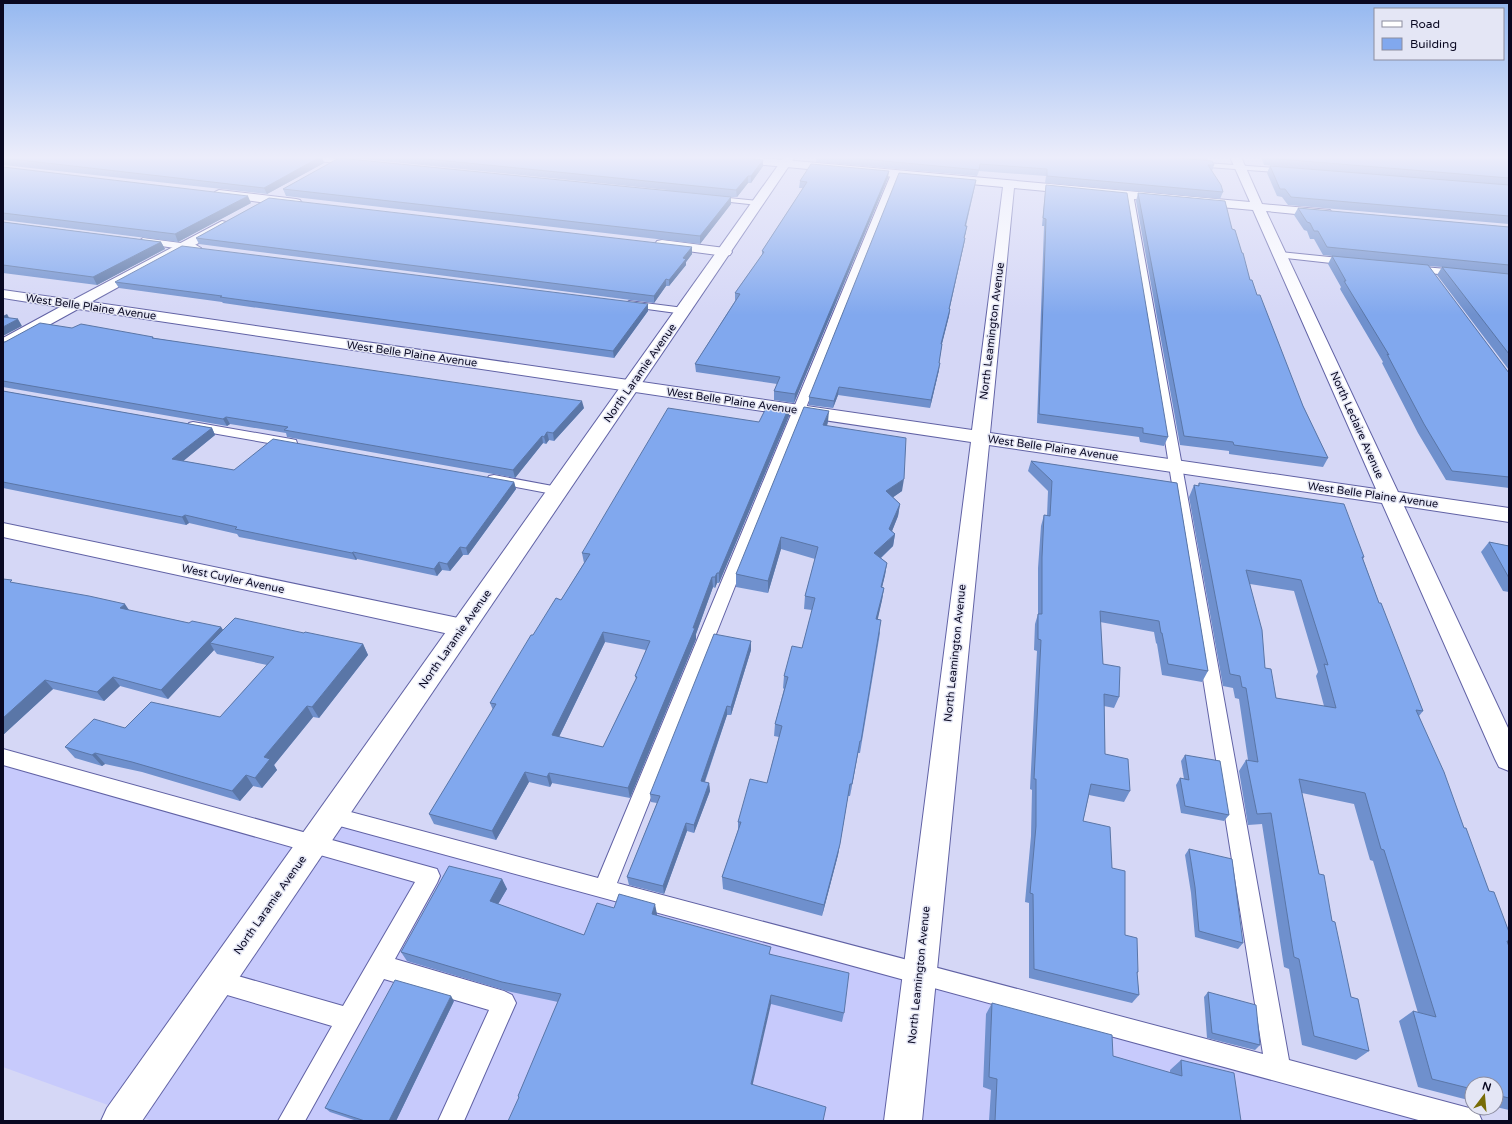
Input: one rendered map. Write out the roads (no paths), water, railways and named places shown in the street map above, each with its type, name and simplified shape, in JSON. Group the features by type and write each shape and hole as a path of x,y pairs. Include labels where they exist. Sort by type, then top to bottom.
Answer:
{"street":[{"name":"North Laramie Avenue","path":"120,1121 754,209"},
{"name":"North Leamington Avenue","path":"903,1121 1006,209"},
{"name":"North Leclaire Avenue","path":"1259,209 1509,759"},
{"path":"1285,209 1334,214"},
{"path":"3,344 236,218"},
{"path":"649,243 725,252"},
{"name":"West Belle Plaine Avenue","path":"3,294 1509,515"},
{"name":"West Cuyler Avenue","path":"3,530 463,628"}],"lane":[{"path":"604,889 880,209"},
{"path":"1132,209 1278,1070"},
{"path":"133,240 202,249"},
{"path":"1280,256 1357,263"},
{"path":"1403,268 1464,274"},
{"path":"1426,270 1436,282"},
{"path":"620,303 684,311"},
{"path":"183,424 301,445"},
{"path":"481,477 558,491"},
{"path":"3,757 430,876 292,1121"},
{"path":"332,816 1469,1121"},
{"path":"379,966 504,1003 451,1121"},
{"path":"217,981 349,1019"}]}
